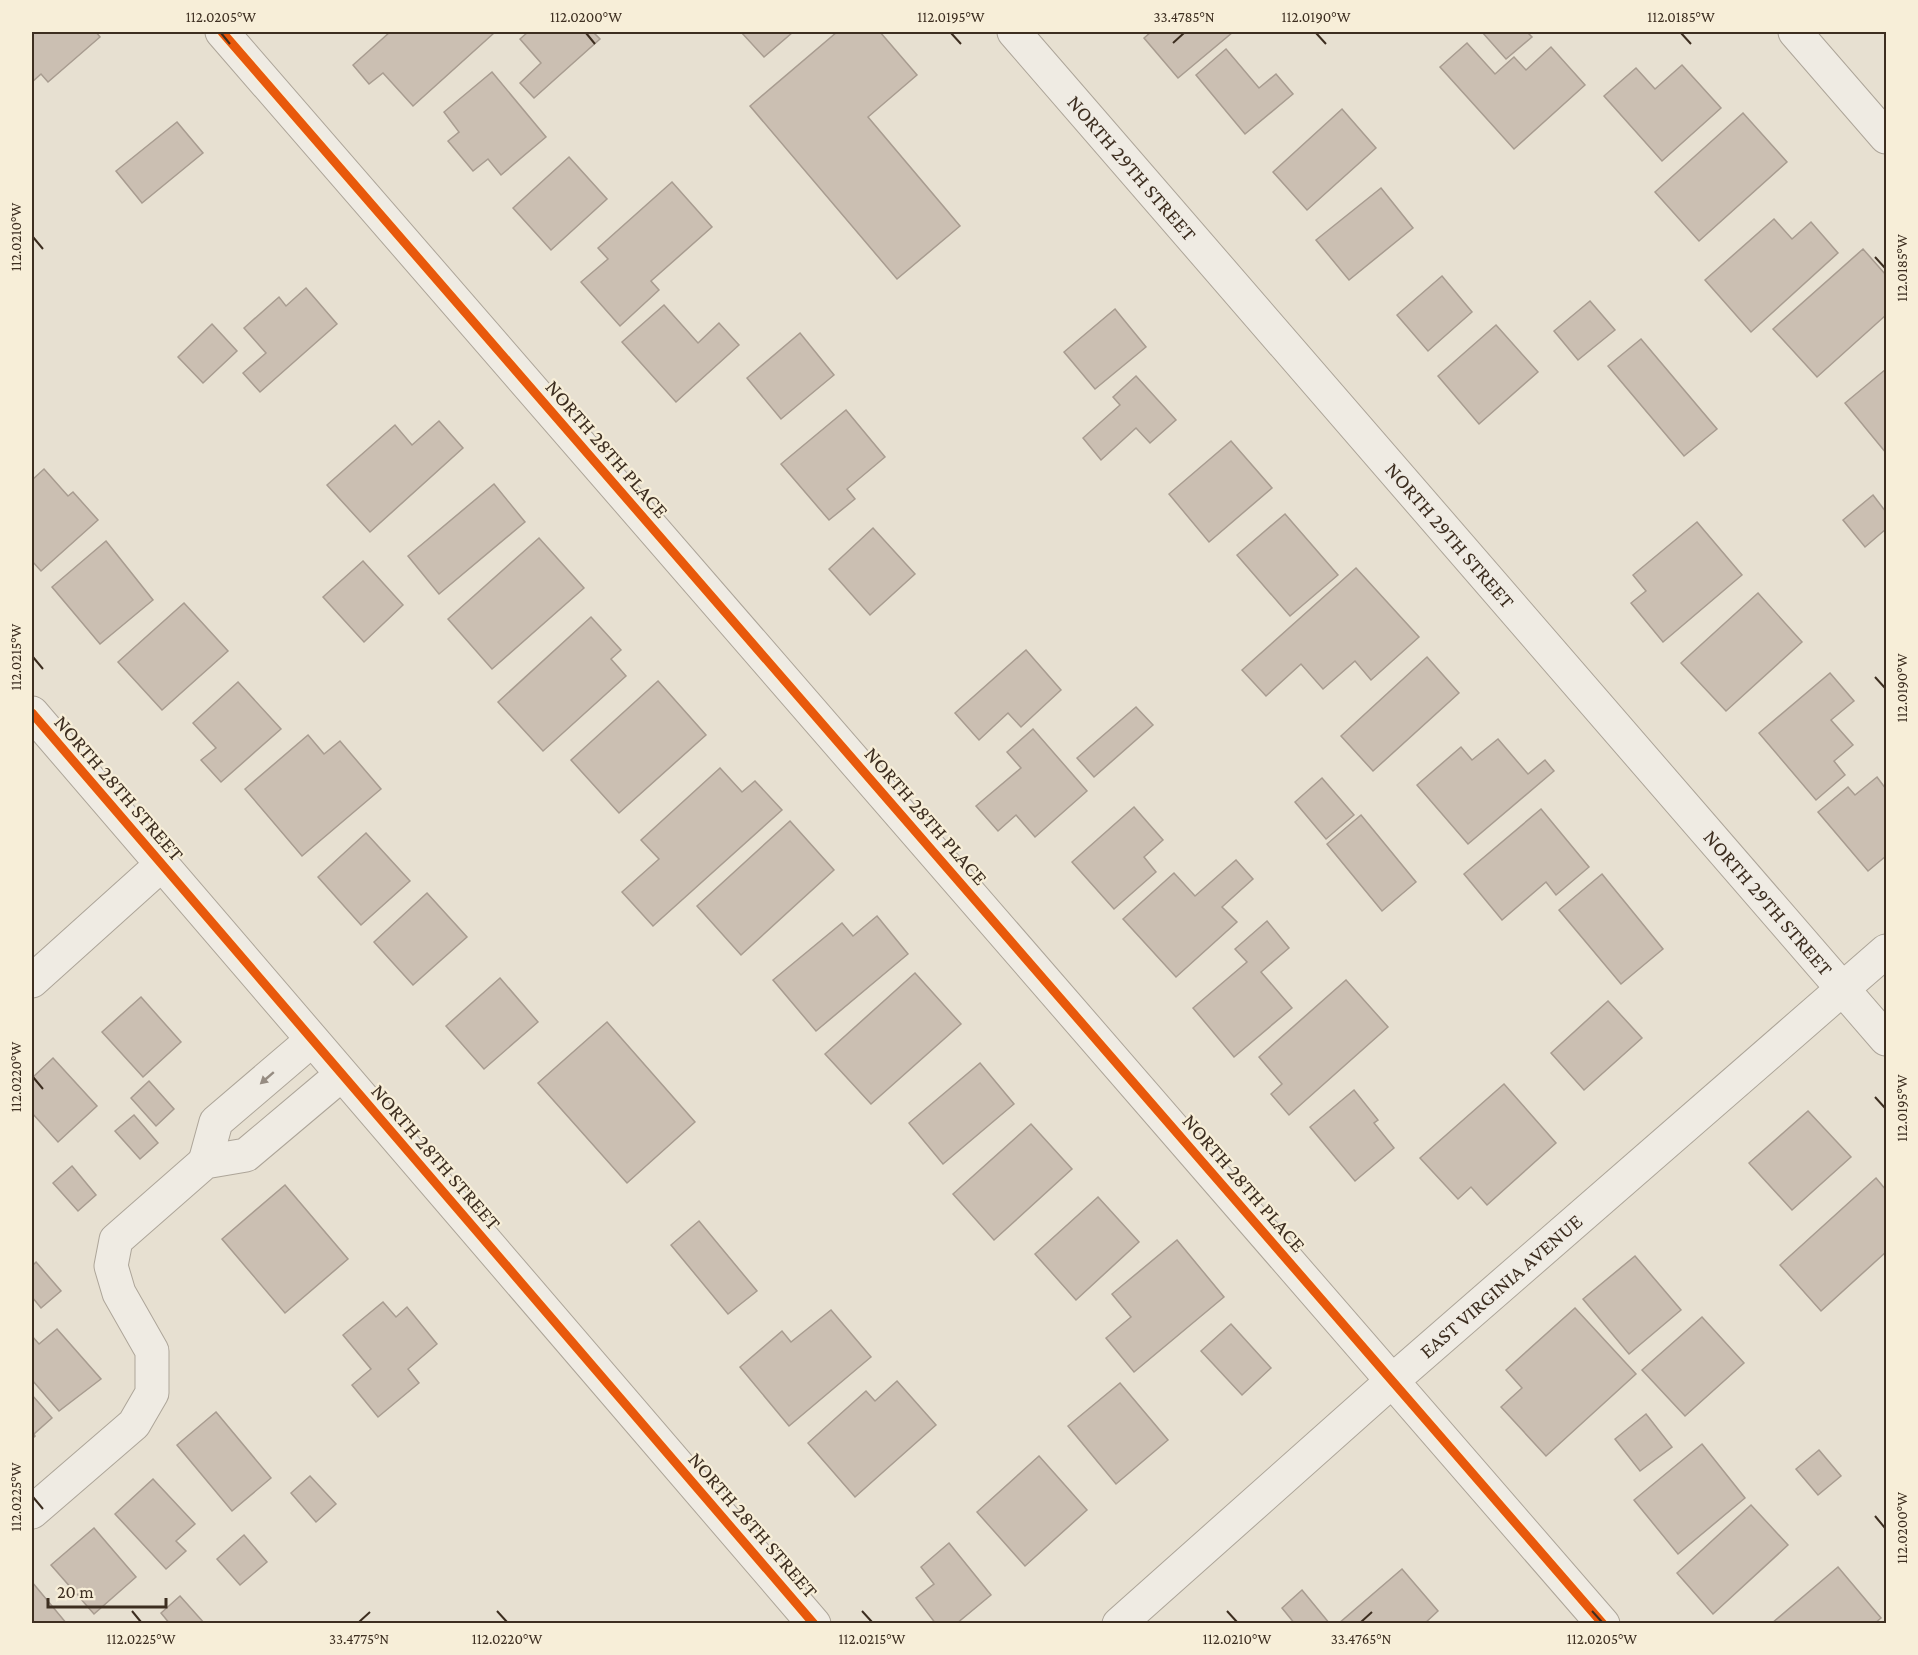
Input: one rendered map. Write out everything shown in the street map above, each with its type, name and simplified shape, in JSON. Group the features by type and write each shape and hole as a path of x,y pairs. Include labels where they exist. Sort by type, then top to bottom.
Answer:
{"street":[{"name":"NORTH 28TH PLACE","path":"222,32 1603,1623"},
{"name":"NORTH 29TH STREET","path":"1014,32 1887,1039"},
{"path":"1795,32 1887,137"},
{"name":"NORTH 28TH STREET","path":"32,713 814,1623"},
{"path":"32,981 161,865"},
{"name":"EAST VIRGINIA AVENUE","path":"1119,1623 1392,1381 1887,951"},
{"path":"205,1162 216,1122 312,1040"},
{"path":"32,1512 134,1424 152,1394 152,1351 119,1293 111,1266 116,1240 205,1162 246,1155 341,1075"}],"building":[{"path":"32,32 96,32 100,37 48,82 41,74 32,82"},
{"path":"390,32 494,33 413,106 383,73 369,84 353,65"},
{"path":"528,32 593,32 600,39 534,98 520,83 541,63 520,39"},
{"path":"741,32 793,32 764,57"},
{"path":"837,32 880,32 917,75 868,117 960,226 897,279 750,106"},
{"path":"1151,32 1233,32 1178,78 1144,38"},
{"path":"1482,32 1527,32 1532,37 1506,59"},
{"path":"1467,43 1495,74 1514,57 1526,70 1551,47 1585,85 1514,149 1440,67"},
{"path":"1226,49 1259,88 1276,74 1293,94 1245,134 1196,75"},
{"path":"1682,65 1721,108 1662,161 1604,96 1636,68 1655,89"},
{"path":"492,72 546,137 501,175 488,159 473,171 448,141 459,132 444,112"},
{"path":"1342,109 1376,148 1307,210 1273,172"},
{"path":"1743,113 1787,162 1699,241 1655,192"},
{"path":"177,122 203,153 142,203 116,171"},
{"path":"569,157 607,199 551,250 513,208"},
{"path":"672,182 712,227 651,281 659,290 620,326 581,282 608,259 598,248"},
{"path":"1381,188 1413,228 1349,280 1316,240"},
{"path":"1774,219 1792,239 1811,222 1838,253 1751,332 1705,280"},
{"path":"1863,249 1886,275 1886,315 1817,377 1773,329"},
{"path":"1442,276 1472,312 1428,351 1397,315"},
{"path":"306,288 337,324 260,392 243,373 266,353 244,328 279,297 286,306"},
{"path":"1590,301 1615,330 1578,360 1554,331"},
{"path":"664,305 698,343 719,323 739,345 676,402 622,342"},
{"path":"1115,309 1146,347 1095,389 1064,352"},
{"path":"212,324 237,351 203,383 178,357"},
{"path":"1496,325 1538,372 1479,424 1438,376"},
{"path":"800,333 834,375 781,419 747,378"},
{"path":"1641,339 1717,429 1684,456 1608,366"},
{"path":"1886,369 1886,453 1845,403"},
{"path":"1136,376 1176,420 1150,443 1136,428 1101,460 1083,438 1120,405 1113,397"},
{"path":"846,410 885,457 847,489 855,499 829,520 781,464"},
{"path":"439,421 463,448 370,532 327,485 395,425 412,445"},
{"path":"1231,441 1272,488 1209,542 1169,494"},
{"path":"44,469 68,496 73,492 98,520 41,571 32,561 32,480"},
{"path":"494,484 525,522 439,594 408,556"},
{"path":"1873,495 1886,512 1886,529 1865,547 1843,520"},
{"path":"1285,514 1338,575 1290,616 1237,555"},
{"path":"1697,522 1742,575 1663,642 1631,603 1646,591 1633,575"},
{"path":"873,528 915,574 870,615 829,569"},
{"path":"539,538 584,588 492,669 448,619"},
{"path":"106,541 153,600 100,644 52,587"},
{"path":"363,561 403,605 364,642 323,597"},
{"path":"1356,568 1419,637 1371,680 1355,661 1323,689 1301,664 1266,696 1242,670"},
{"path":"1758,593 1802,642 1726,711 1681,663"},
{"path":"184,603 228,651 162,710 118,662"},
{"path":"591,617 621,650 611,659 626,676 543,751 498,702"},
{"path":"1026,650 1061,690 1021,727 1008,713 979,740 955,713"},
{"path":"1427,657 1459,693 1373,771 1341,736"},
{"path":"1830,673 1854,701 1831,720 1853,745 1834,761 1845,775 1816,800 1759,733"},
{"path":"658,681 706,735 619,813 571,760"},
{"path":"238,682 281,729 221,782 201,760 216,748 193,723"},
{"path":"1136,707 1153,725 1094,777 1077,758"},
{"path":"1033,729 1087,791 1035,837 1016,815 998,831 976,806 1021,768 1007,752"},
{"path":"308,735 324,754 340,741 381,789 302,856 245,789"},
{"path":"1498,739 1528,774 1545,760 1554,771 1468,844 1417,785 1461,747 1472,760"},
{"path":"720,768 742,792 755,781 782,810 653,926 622,892 659,859 641,840"},
{"path":"1877,777 1886,789 1886,856 1868,871 1818,812 1848,787 1855,795"},
{"path":"1322,778 1354,815 1326,839 1295,802"},
{"path":"1134,807 1163,840 1144,857 1156,872 1114,909 1072,862"},
{"path":"1541,809 1589,867 1556,895 1546,882 1502,920 1464,874"},
{"path":"1361,815 1416,882 1382,911 1327,844"},
{"path":"790,821 834,870 741,955 697,906"},
{"path":"366,833 410,881 361,925 318,877"},
{"path":"1236,860 1253,879 1222,907 1237,922 1176,977 1123,919 1174,873 1195,896"},
{"path":"1602,874 1663,949 1621,984 1559,910"},
{"path":"427,893 467,937 413,985 374,942"},
{"path":"877,916 908,954 816,1031 773,980 842,923 853,936"},
{"path":"1267,921 1289,948 1261,972 1292,1008 1234,1057 1193,1008 1247,962 1235,949"},
{"path":"915,973 961,1024 871,1104 825,1054"},
{"path":"500,978 538,1022 484,1069 446,1026"},
{"path":"1346,980 1388,1027 1289,1115 1271,1094 1282,1084 1259,1057"},
{"path":"141,997 181,1042 143,1077 102,1032"},
{"path":"1608,1001 1642,1038 1584,1090 1551,1053"},
{"path":"607,1022 695,1122 627,1183 538,1083"},
{"path":"53,1058 97,1106 58,1142 32,1113 32,1078"},
{"path":"980,1063 1014,1104 943,1164 909,1123"},
{"path":"149,1081 174,1109 156,1126 131,1098"},
{"path":"1504,1084 1556,1143 1487,1205 1471,1187 1458,1199 1420,1158"},
{"path":"1354,1090 1378,1120 1374,1123 1394,1148 1355,1181 1310,1127"},
{"path":"1808,1111 1851,1157 1792,1210 1749,1163"},
{"path":"134,1115 158,1143 140,1159 115,1131"},
{"path":"1031,1124 1072,1169 994,1240 953,1194"},
{"path":"72,1166 96,1195 78,1211 53,1183"},
{"path":"1876,1178 1886,1190 1886,1252 1821,1311 1780,1265"},
{"path":"285,1185 348,1259 285,1313 222,1239"},
{"path":"1098,1197 1139,1242 1076,1300 1035,1254"},
{"path":"699,1221 757,1291 728,1314 671,1245"},
{"path":"1177,1240 1224,1297 1134,1372 1106,1338 1131,1317 1112,1294"},
{"path":"1635,1256 1681,1310 1629,1354 1583,1299"},
{"path":"36,1262 61,1291 41,1308 32,1297 32,1266"},
{"path":"383,1302 396,1317 407,1307 437,1344 408,1369 419,1383 378,1417 352,1385 371,1369 343,1335"},
{"path":"1575,1308 1636,1374 1546,1456 1501,1407 1522,1388 1506,1370"},
{"path":"831,1310 871,1357 789,1426 740,1367 782,1331 791,1342"},
{"path":"1702,1317 1744,1363 1685,1416 1642,1370"},
{"path":"1231,1324 1271,1368 1242,1395 1201,1351"},
{"path":"57,1329 101,1379 59,1411 32,1380 32,1336 39,1344"},
{"path":"897,1381 936,1425 855,1497 808,1443 866,1391 875,1401"},
{"path":"1120,1383 1168,1440 1116,1484 1068,1426"},
{"path":"32,1395 52,1418 34,1434 32,1439"},
{"path":"216,1412 271,1478 232,1511 177,1445"},
{"path":"1646,1414 1672,1447 1640,1471 1615,1439"},
{"path":"1702,1444 1745,1498 1678,1554 1634,1500"},
{"path":"1819,1450 1841,1476 1818,1495 1796,1469"},
{"path":"1039,1456 1087,1510 1025,1566 977,1512"},
{"path":"310,1476 336,1504 316,1522 291,1493"},
{"path":"153,1479 195,1524 176,1541 186,1551 166,1569 115,1514"},
{"path":"1751,1505 1788,1545 1713,1614 1677,1573"},
{"path":"94,1528 136,1577 94,1614 51,1565"},
{"path":"244,1535 267,1562 240,1585 217,1559"},
{"path":"949,1543 991,1595 956,1624 936,1624 916,1598 934,1584 921,1567"},
{"path":"1838,1567 1881,1618 1874,1624 1771,1624"},
{"path":"1402,1569 1438,1611 1424,1624 1338,1624"},
{"path":"32,1582 67,1624 32,1624"},
{"path":"1302,1590 1330,1624 1295,1624 1282,1608"},
{"path":"180,1596 205,1624 170,1624 161,1613"}],"cycle path":[{"path":"222,32 1603,1624"},
{"path":"32,713 814,1624"}]}
